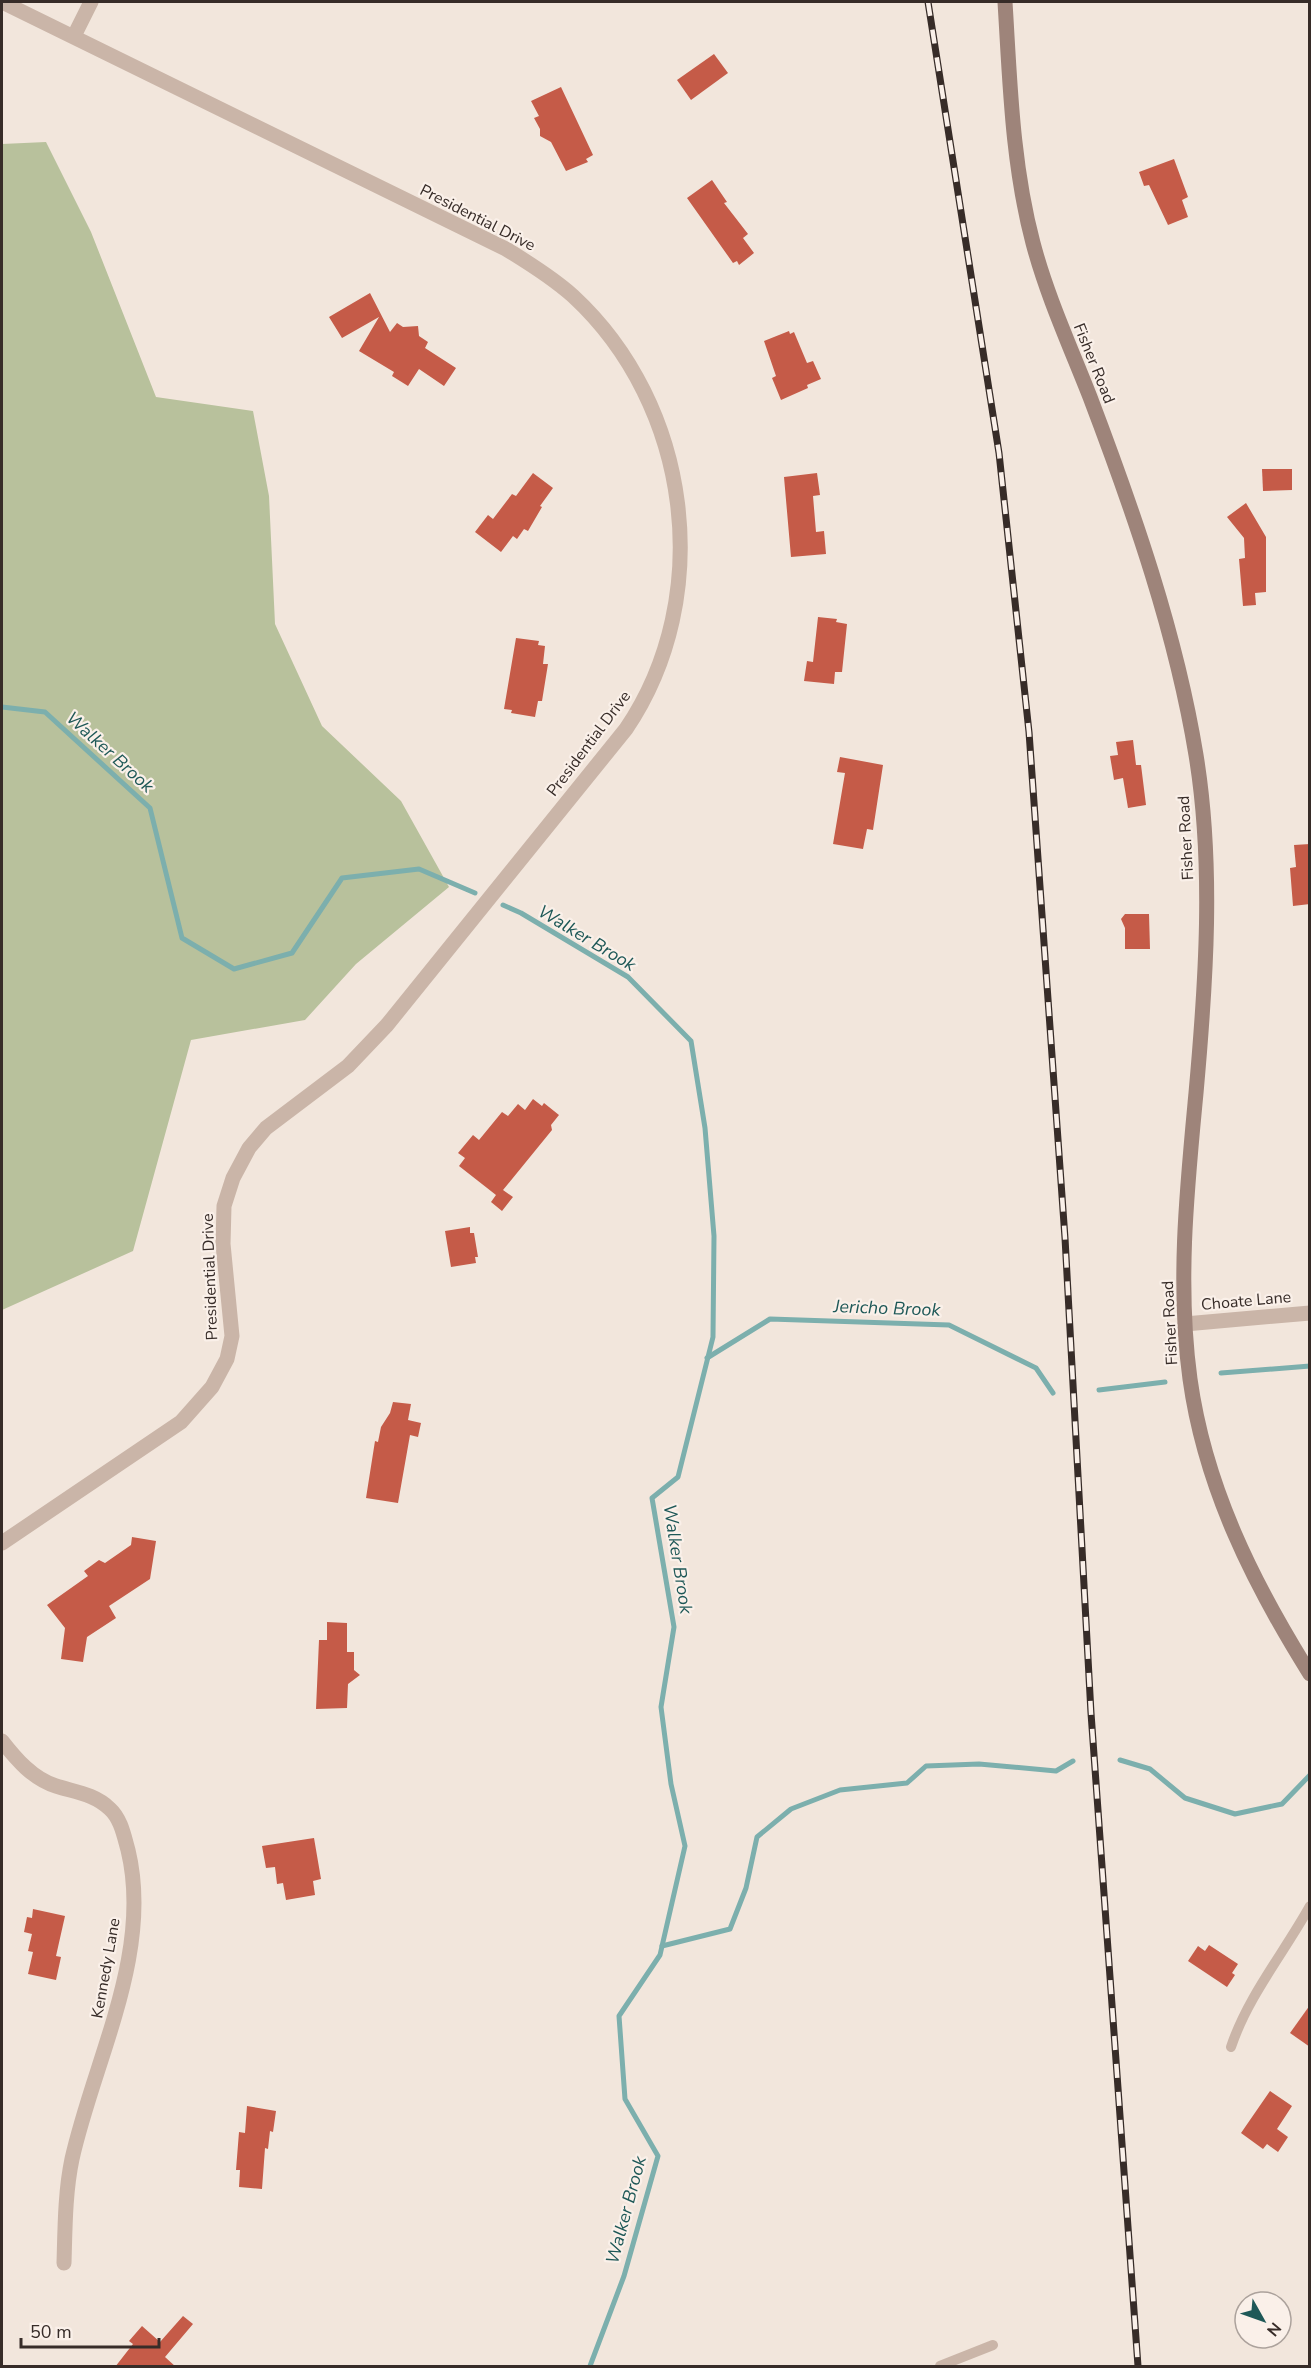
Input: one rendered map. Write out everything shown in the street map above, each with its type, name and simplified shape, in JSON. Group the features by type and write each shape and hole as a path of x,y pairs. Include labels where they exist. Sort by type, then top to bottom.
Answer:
{"street":[{"name":"Presidential Drive","path":"2,2 506,249 534,266 573,296 622,354 646,394 659,423 674,472 681,567 662,659 642,705 626,729 387,1025 348,1066 266,1128 249,1148 233,1178 224,1206 223,1244 232,1336 227,1359 212,1387 181,1422 2,1543"},
{"path":"74,36 91,2"},
{"name":"Fisher Road","path":"1005,2 1018,171 1032,240 1056,314 1126,496 1177,661 1196,756 1204,823 1206,909 1199,1059 1185,1216 1185,1323 1190,1380 1204,1447 1220,1500 1246,1562 1276,1620 1310,1674"},
{"name":"Choate Lane","path":"1185,1323 1310,1313"},
{"name":"Kennedy Lane","path":"2,1741 34,1776 54,1786 87,1794 110,1809 123,1830 132,1869 134,1910 128,1953 114,2023 82,2120 71,2162 64,2263"}],"lane":[{"path":"1231,2047 1237,2028 1255,1994 1310,1906"},
{"path":"940,2367 993,2345"}],"green space":[{"path":"46,142 91,232 156,397 253,411 269,496 275,624 322,726 401,801 449,887 356,964 305,1020 191,1040 133,1251 2,1310 2,144"}],"building":[{"path":"714,54 728,73 691,100 677,80"},
{"path":"561,87 593,155 586,159 588,162 566,171 551,142 540,136 540,129 534,118 539,116 531,101"},
{"path":"1174,159 1188,197 1182,200 1188,217 1168,225 1149,185 1144,186 1139,172"},
{"path":"712,180 727,202 724,203 748,234 743,238 754,253 739,265 737,261 733,263 687,198"},
{"path":"370,293 390,332 397,323 403,327 418,326 419,336 428,342 425,348 456,368 444,386 419,369 408,386 392,376 394,372 359,351 379,317 342,338 329,317"},
{"path":"789,331 790,334 794,332 807,363 813,361 821,379 807,385 808,388 781,400 772,378 776,376 764,341"},
{"path":"1262,469 1292,469 1292,490 1263,491"},
{"path":"533,473 553,488 540,506 542,507 528,531 524,529 517,539 513,536 501,552 475,532 488,515 493,519 512,494 516,496"},
{"path":"817,473 820,495 813,496 816,532 824,531 826,554 791,557 784,477"},
{"path":"1246,503 1266,537 1266,592 1255,593 1256,605 1243,606 1239,559 1245,558 1244,538 1227,517"},
{"path":"818,617 837,619 836,622 847,624 842,672 835,672 834,684 804,681 807,661 813,662"},
{"path":"516,638 539,641 538,645 545,646 543,664 548,664 542,701 538,701 535,717 511,713 512,710 504,709"},
{"path":"1133,740 1136,765 1141,765 1146,805 1128,808 1123,778 1114,780 1110,756 1118,755 1116,742"},
{"path":"840,757 883,765 873,830 867,829 863,849 833,844 845,773 837,772"},
{"path":"1310,844 1310,904 1293,906 1290,868 1296,867 1294,845"},
{"path":"1125,914 1149,914 1150,949 1125,949 1125,928 1121,919"},
{"path":"533,1099 542,1106 544,1103 559,1115 551,1125 552,1130 503,1190 513,1197 502,1211 491,1202 496,1195 459,1166 465,1158 458,1153 473,1135 479,1140 502,1112 508,1116 518,1104 525,1110"},
{"path":"470,1227 470,1233 474,1233 478,1257 475,1257 476,1263 451,1267 445,1231"},
{"path":"393,1402 411,1404 408,1420 421,1423 418,1437 410,1435 398,1503 366,1498 375,1441 378,1442 381,1427 390,1413"},
{"path":"132,1537 156,1541 150,1579 109,1606 116,1618 87,1637 83,1662 61,1659 65,1628 47,1605 88,1576 84,1571 99,1560 105,1563 131,1545"},
{"path":"327,1622 347,1623 347,1652 354,1652 354,1670 360,1675 348,1684 347,1708 316,1709 319,1640 327,1640"},
{"path":"314,1838 321,1879 313,1881 315,1895 286,1900 283,1883 277,1884 275,1867 266,1868 262,1846"},
{"path":"33,1909 65,1916 56,1956 61,1957 56,1980 28,1974 33,1952 28,1951 32,1934 24,1932 27,1917 32,1918"},
{"path":"1209,1945 1238,1964 1232,1973 1235,1975 1227,1987 1188,1961 1198,1946 1205,1951"},
{"path":"1310,2005 1310,2047 1290,2033"},
{"path":"1270,2091 1292,2106 1277,2129 1288,2137 1278,2152 1267,2144 1263,2149 1241,2133"},
{"path":"247,2106 276,2111 268,2149 265,2148 262,2189 239,2187 240,2170 236,2170 239,2132 245,2133"},
{"path":"183,2316 193,2324 165,2357 176,2367 115,2367 133,2344 129,2341 142,2326 160,2342"}],"waterway":[{"name":"Walker Brook","path":"2,707 45,712 150,808 182,938 234,969 292,953 342,878 419,869 475,893"},
{"name":"Walker Brook","path":"503,905 521,913 628,977 691,1041 705,1128 714,1236 713,1337 678,1477 652,1498 674,1627 661,1707 671,1784 685,1846 660,1955 619,2016 625,2099 658,2156 624,2276 590,2366"},
{"name":"Jericho Brook","path":"707,1358 770,1319 949,1325 1036,1368 1053,1393"},
{"name":"Jericho Brook","path":"1221,1373 1310,1366"},
{"name":"Jericho Brook","path":"1099,1390 1165,1382"},
{"name":"Jericho Brook","path":"1120,1760 1150,1769 1185,1798 1235,1814 1282,1804 1310,1775"},
{"name":"Jericho Brook","path":"662,1946 730,1929 746,1888 757,1837 791,1809 840,1790 907,1783 926,1766 979,1764 1056,1771 1073,1761"}],"railway":[{"path":"928,2 999,453 1029,732 1065,1238 1091,1713 1138,2366"}]}
